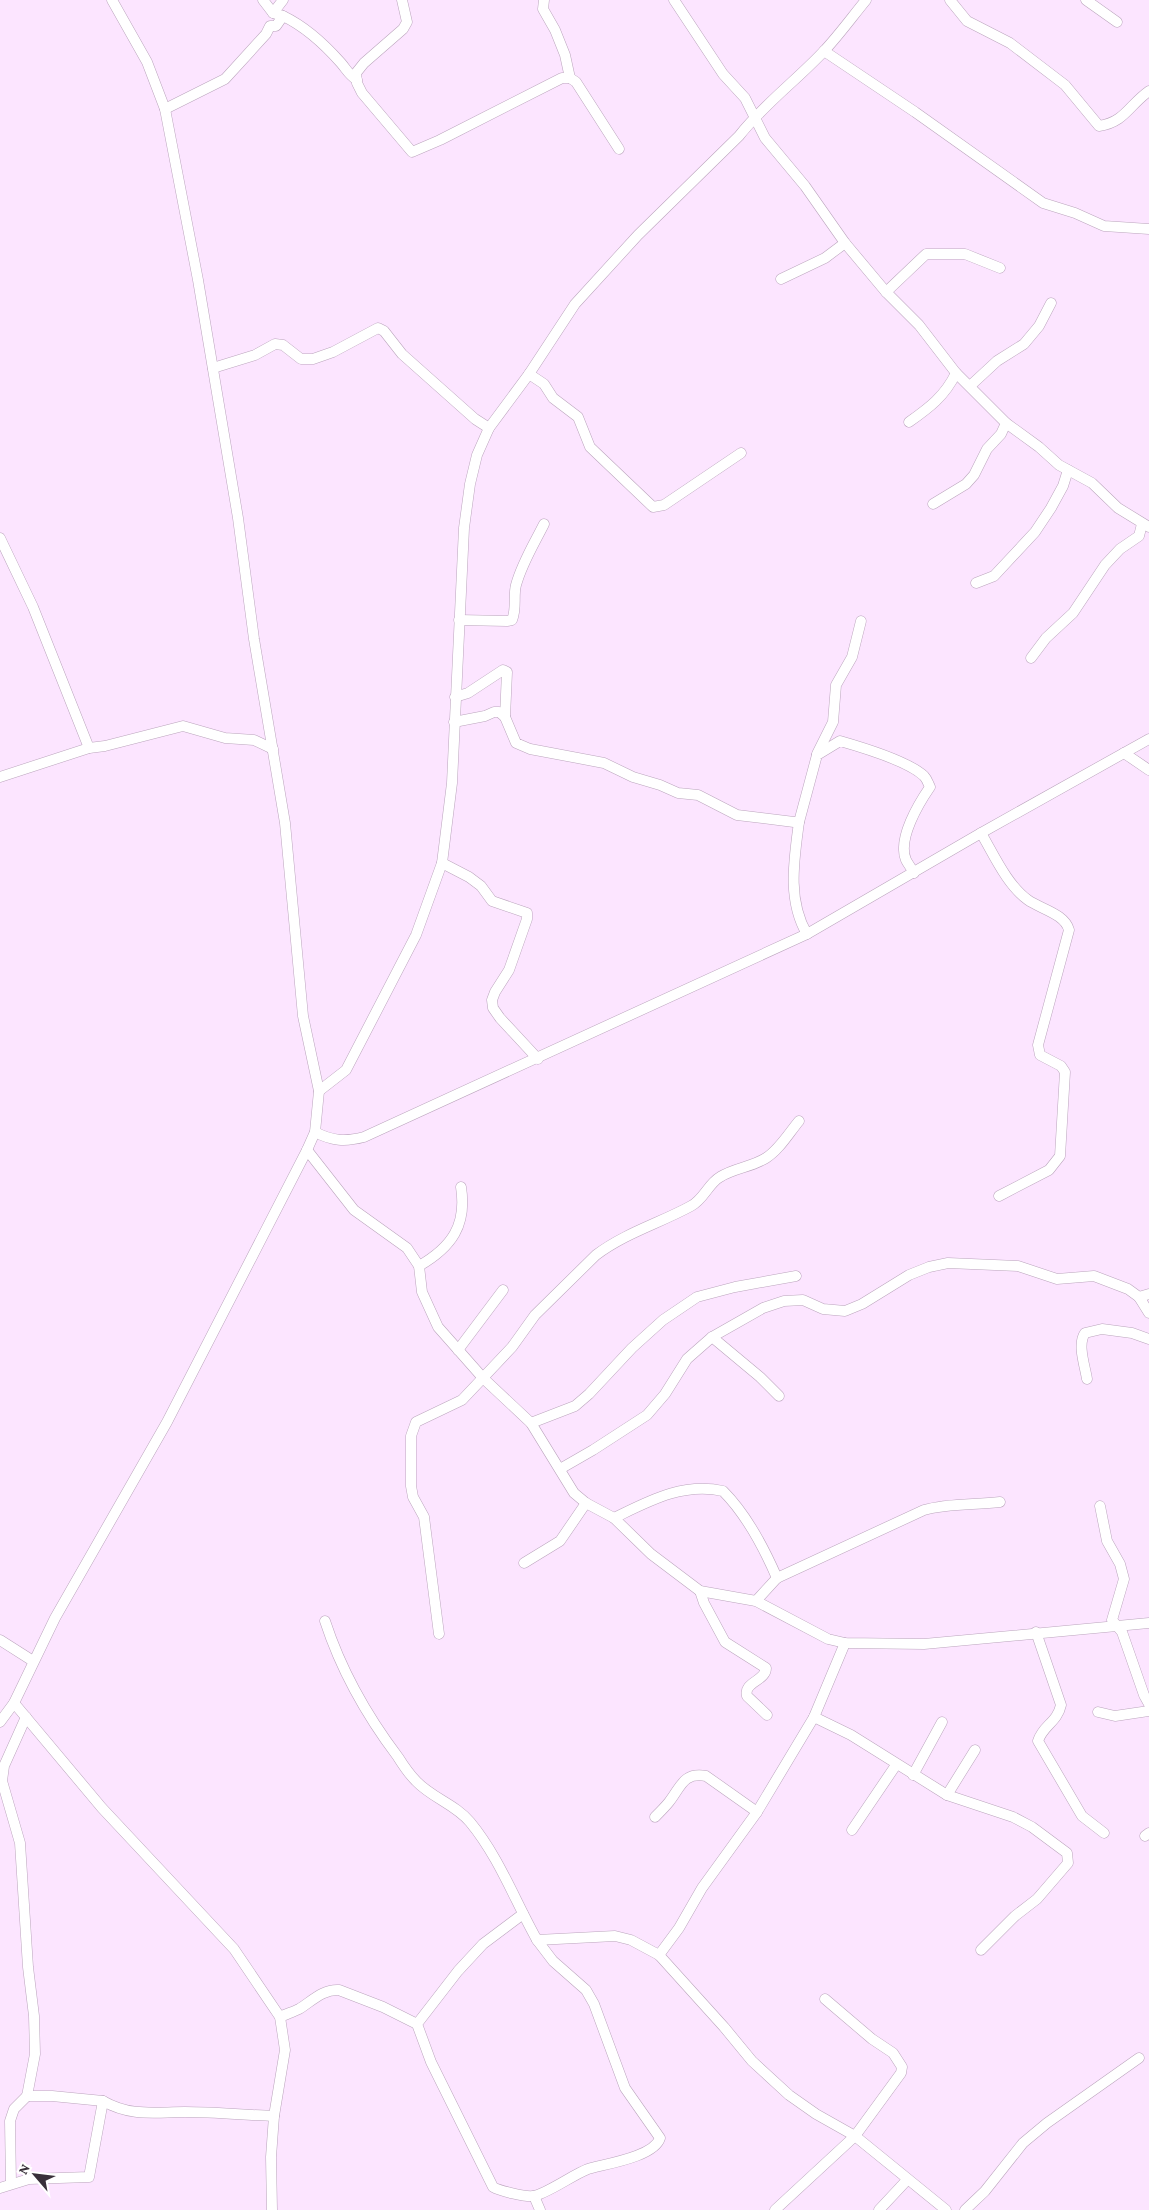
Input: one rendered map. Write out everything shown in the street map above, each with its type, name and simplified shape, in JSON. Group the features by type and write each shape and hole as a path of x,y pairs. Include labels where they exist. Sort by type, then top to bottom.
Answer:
{"street":[{"path":"0,1722 14,1703 33,1660 167,1422 307,1150 315,1132 319,1091 303,1016 285,824 254,639 238,518 188,219 165,110 147,62 112,0"},
{"path":"263,0 278,15 300,25 313,36 342,63 350,76 357,80"},
{"path":"165,110 225,79 266,34 270,26 276,26 284,0"},
{"path":"402,0 407,22 396,36 364,63 356,73 362,93 412,152 440,140 562,78 570,78 576,82 619,150"},
{"path":"544,0 543,9 555,30 565,55 570,78"},
{"path":"674,0 723,74 745,98 765,138 805,186 845,243 886,292 918,324 956,373 1006,423 1068,470 1092,483 1118,508 1146,526 1139,536 1120,549 1105,565 1073,613 1046,638 1031,658"},
{"path":"319,1091 346,1070 351,1062 416,935 442,863 452,783 464,528 470,484 477,455 489,428 529,374 575,304 638,235 739,136 755,116 778,97 824,51 866,0"},
{"path":"950,0 967,21 1010,43 1065,85 1099,126 1113,124 1126,114 1139,98 1149,91"},
{"path":"1086,0 1117,22"},
{"path":"824,51 915,112 1043,203 1075,213 1104,226 1149,229"},
{"path":"781,280 825,258 845,243"},
{"path":"886,292 926,254 965,254 1000,268"},
{"path":"970,386 997,361 1024,344 1039,326 1051,303"},
{"path":"213,368 255,355 275,344 283,345 301,359 313,359 333,352 378,328 384,331 402,354 475,419 489,428"},
{"path":"909,422 934,404 949,388 956,373"},
{"path":"529,374 544,384 553,398 578,417 590,447 653,507 664,505 741,453"},
{"path":"933,504 966,484 974,475 987,450 1001,434 1006,423"},
{"path":"976,583 994,576 1035,532 1059,493 1068,470"},
{"path":"460,620 512,620 515,613 515,587 544,524"},
{"path":"0,538 33,607 89,748"},
{"path":"807,934 800,922 796,905 792,870 799,822 817,755 833,722 836,685 852,657 861,621"},
{"path":"455,697 468,693 503,670 507,672 505,717 516,743 530,749 604,763 633,777 660,785 678,793 698,795 723,806 737,815 799,822"},
{"path":"454,722 485,716 494,712 499,712 505,717"},
{"path":"0,777 89,748 105,746 183,726 225,738 254,740 273,749"},
{"path":"315,1132 326,1138 345,1142 364,1137 538,1059 807,934 981,833 1149,739"},
{"path":"817,755 840,742 858,746 908,766 925,777 930,786 909,827 905,845 905,858 914,873"},
{"path":"1124,753 1149,770"},
{"path":"981,833 1011,883 1028,900 1065,922 1069,930 1038,1045 1040,1055 1061,1066 1065,1072 1062,1152 1049,1170 999,1196"},
{"path":"442,863 469,877 480,886 492,901 527,913 527,919 509,970 492,1000 493,1008 500,1018 538,1059"},
{"path":"439,1634 424,1517 413,1497 411,1486 411,1436 416,1422 456,1404 512,1347 535,1315 580,1274 596,1255 607,1247 654,1223 692,1206 703,1197 719,1177 766,1158 773,1153 799,1121"},
{"path":"307,1150 354,1210 406,1248 419,1266 422,1292 438,1327 482,1378 531,1423 574,1492 586,1503 614,1518 651,1554 700,1591 756,1601 828,1639 846,1643 924,1644 1036,1632 1149,1623"},
{"path":"419,1266 446,1246 457,1229 464,1206 461,1187"},
{"path":"560,1469 647,1415 665,1394 687,1359 712,1337 763,1308 784,1301 803,1300 823,1309 845,1311 862,1304 909,1275 929,1267 948,1263 1018,1266 1057,1279 1094,1276 1144,1295 1149,1313"},
{"path":"531,1423 575,1406 589,1394 632,1348 664,1320 698,1296 796,1276"},
{"path":"458,1350 503,1290"},
{"path":"1088,1379 1082,1346 1082,1338 1085,1333 1102,1329 1132,1333 1149,1339"},
{"path":"712,1337 760,1377 778,1396"},
{"path":"614,1518 666,1493 710,1488 723,1491 732,1499 750,1527 766,1554 777,1578"},
{"path":"756,1601 777,1578 924,1510 940,1506 968,1506 1000,1502"},
{"path":"524,1563 560,1541 586,1503"},
{"path":"1100,1506 1107,1541 1120,1564 1124,1579 1112,1620 1122,1632 1144,1695 1149,1704"},
{"path":"700,1591 704,1603 725,1642 766,1668 764,1674 747,1688 746,1692 751,1701 767,1715"},
{"path":"280,2017 298,2010 332,1989 383,2007 417,2024 431,2062 493,2186 498,2190 534,2196 587,2170 620,2162 639,2154 656,2145 660,2138 625,2088 594,2004 586,1990 553,1961 537,1940 522,1914 505,1876 470,1821 457,1808 416,1782 377,1730 333,1646 325,1621"},
{"path":"1036,1632 1061,1704 1059,1716 1040,1735 1038,1741 1082,1816 1104,1833"},
{"path":"0,1640 33,1660"},
{"path":"659,1955 702,1888 756,1812 814,1717 846,1643"},
{"path":"14,1703 102,1808 234,1949 280,2017 285,2050 274,2116 271,2157 272,2210"},
{"path":"1098,1712 1115,1716 1149,1711"},
{"path":"11,2184 10,2121 14,2108 27,2096 35,2054 34,2016 28,1967 20,1843 2,1781 4,1766 26,1717"},
{"path":"814,1717 851,1736 947,1795 1013,1816 1032,1827 1067,1853 1068,1863 1037,1899 1015,1916 981,1950"},
{"path":"914,1775 942,1722"},
{"path":"947,1795 975,1750"},
{"path":"852,1830 896,1765"},
{"path":"655,1817 670,1802 680,1785 696,1774 706,1776 756,1812"},
{"path":"417,2024 458,1970 483,1944 522,1914"},
{"path":"537,1940 615,1936 631,1940 659,1955 752,2061 789,2095 816,2114 854,2136 946,2210"},
{"path":"775,2210 854,2136 901,2073 902,2066 893,2053 872,2039 825,1999"},
{"path":"965,2210 985,2191 1023,2143 1047,2123 1139,2058"},
{"path":"27,2096 52,2096 103,2101 118,2109 152,2114 184,2112 274,2116"},
{"path":"0,2188 29,2179 89,2177 103,2101"},
{"path":"879,2210 907,2180"},
{"path":"534,2196 540,2210"}]}
